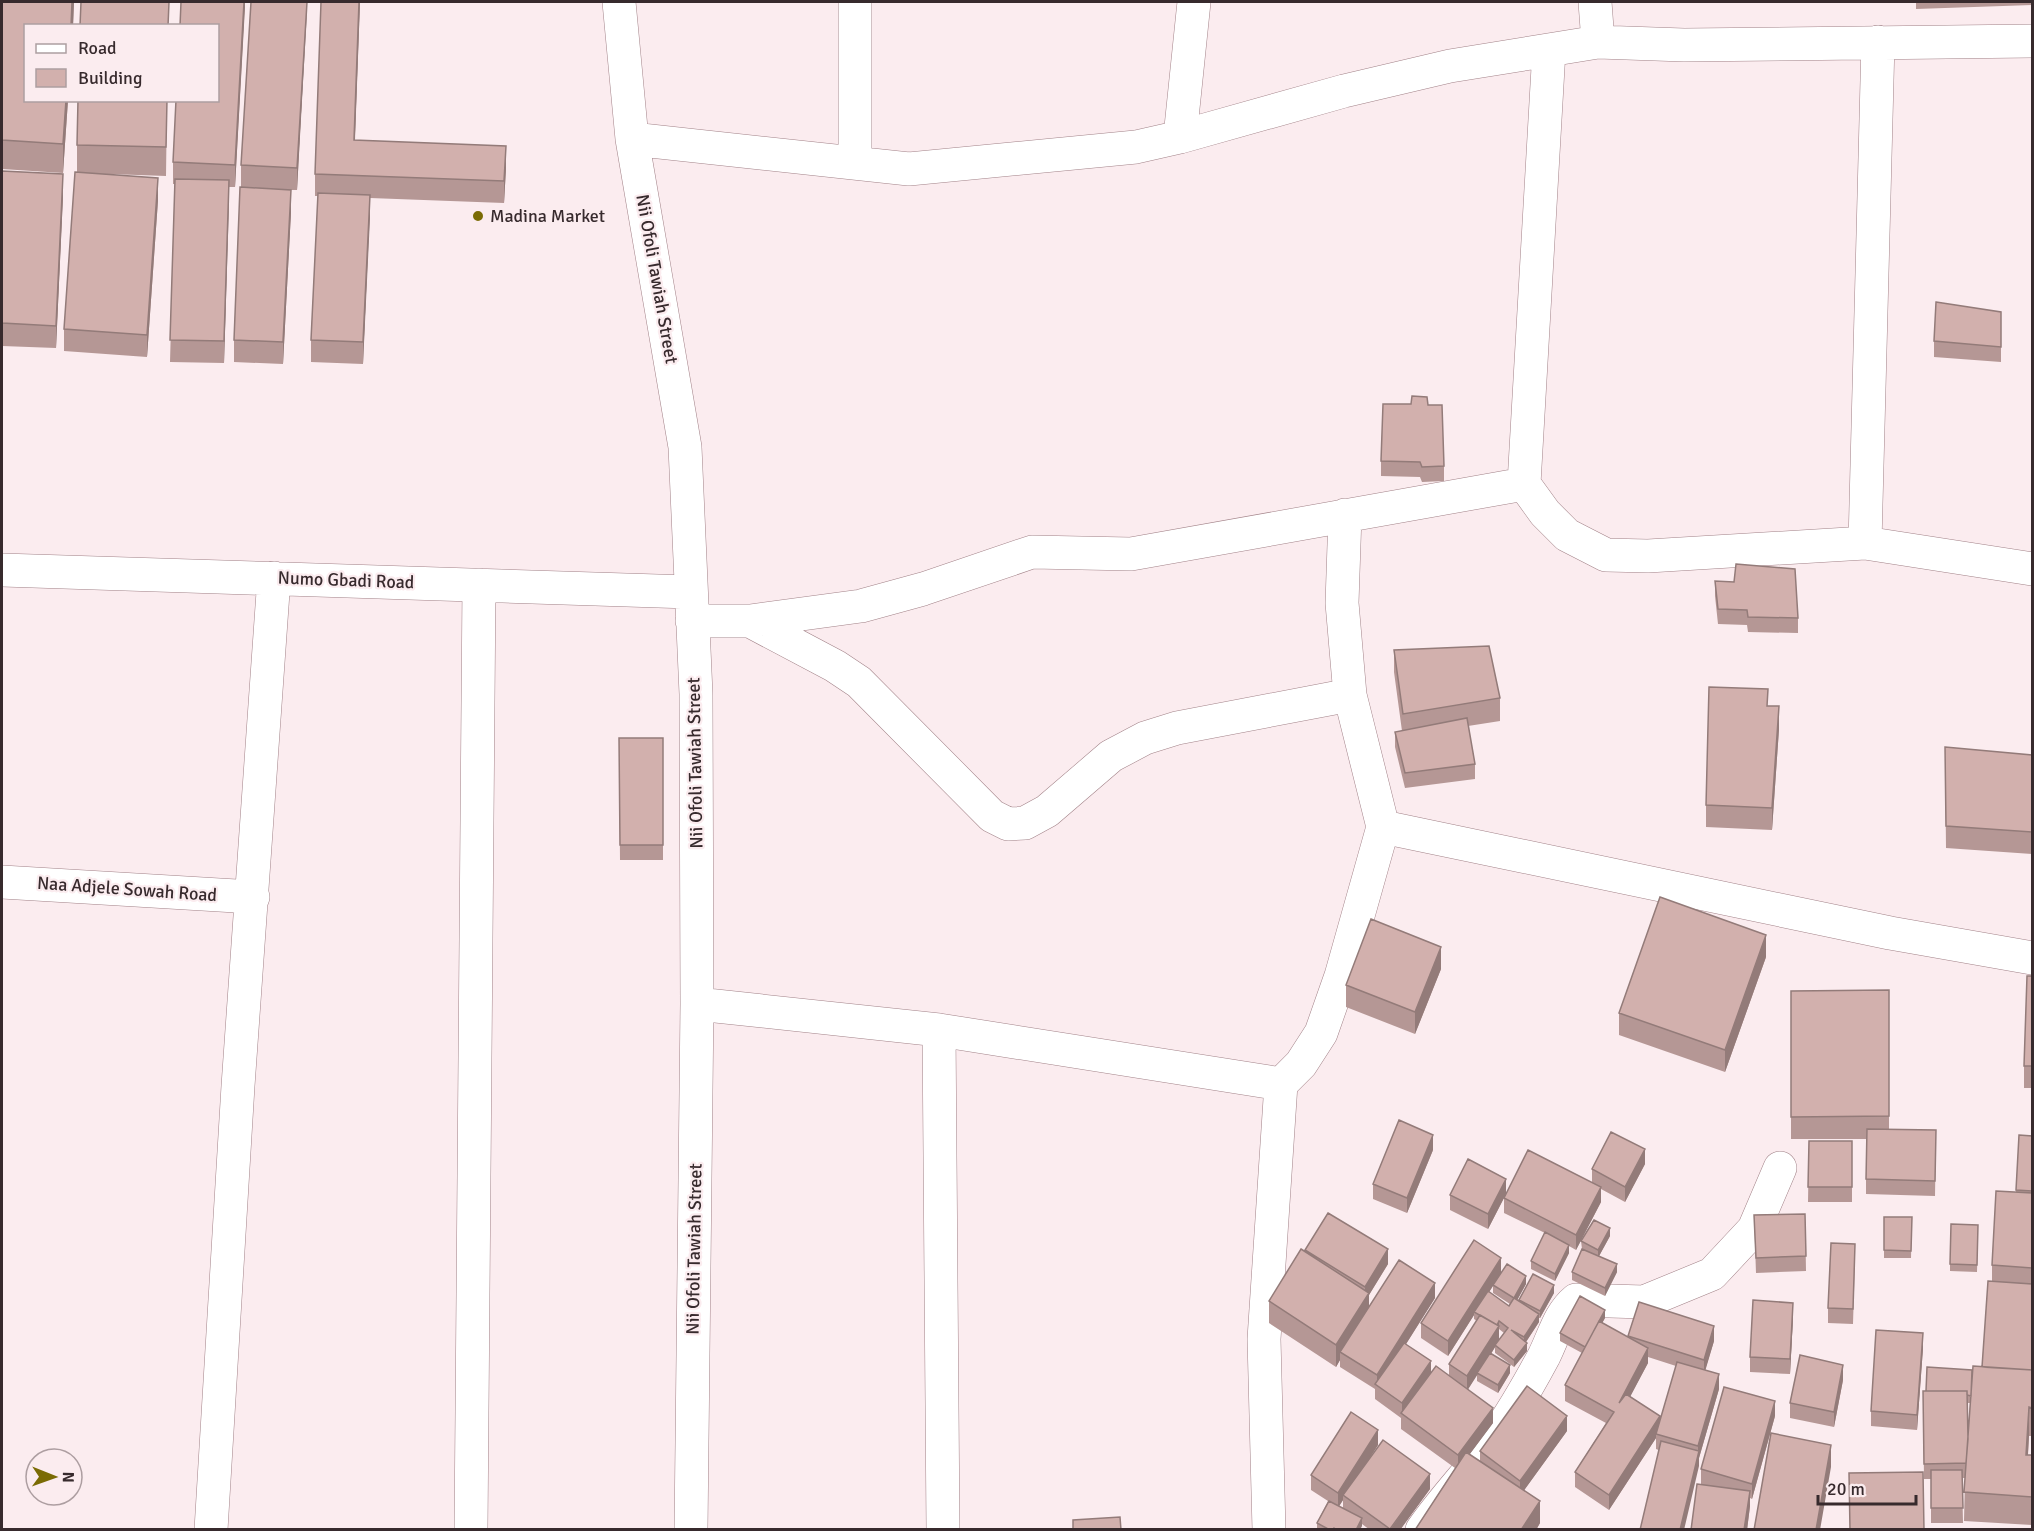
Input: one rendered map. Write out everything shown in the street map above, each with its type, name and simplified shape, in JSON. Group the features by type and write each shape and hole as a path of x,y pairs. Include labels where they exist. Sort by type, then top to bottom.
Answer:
{"street":[{"name":"Nii Ofoli Tawiah Street","path":"619,2 632,139 685,447 696,694 697,1004 691,1530"},
{"path":"855,2 855,163"},
{"path":"1180,138 1194,2"},
{"path":"1595,2 1598,42"},
{"path":"632,139 909,169 1136,147 1180,138 1344,90 1450,66 1598,42 1684,45 2032,41"},
{"path":"1865,543 1878,42"},
{"path":"1549,50 1524,484 1545,513 1567,535 1606,555 1648,556 1865,543 2032,569"},
{"name":"Numo Gbadi Road","path":"2,570 479,585 691,607 750,621 861,606 923,589 1032,552 1131,554 1524,484"},
{"path":"1269,1530 1264,1340 1281,1084 1301,1064 1321,1033 1341,976 1383,827 1350,695 1342,603 1345,515"},
{"path":"211,1530 274,578"},
{"path":"471,1530 479,585"},
{"path":"750,621 835,666 859,682 992,816 1008,824 1025,823 1047,811 1111,756 1145,738 1177,728 1350,695"},
{"path":"1383,827 1890,933 1995,954 2032,958"},
{"name":"Naa Adjele Sowah Road","path":"2,882 253,897"},
{"path":"697,1004 939,1030 1281,1084"},
{"path":"939,1030 943,1530"},
{"path":"1422,1530 1447,1494 1493,1440 1532,1379 1565,1310 1576,1300 1644,1302 1712,1274 1754,1229 1780,1168"}],"building":[{"path":"2,2 72,2 71,24 24,24 24,102 66,102 63,144 2,140"},
{"path":"81,2 169,2 168,24 80,24"},
{"path":"181,2 244,2 235,165 173,162 176,102 219,102 219,24 180,24"},
{"path":"251,2 307,2 297,168 241,165"},
{"path":"321,2 359,2 354,140 506,146 504,181 315,174"},
{"path":"78,102 167,102 166,147 77,145"},
{"path":"2,171 63,174 56,326 2,323"},
{"path":"75,172 158,178 147,335 64,329"},
{"path":"175,179 229,180 224,341 170,340"},
{"path":"240,187 291,190 283,342 234,340"},
{"path":"318,193 370,195 363,342 311,340"},
{"path":"1936,302 2001,312 2001,347 1934,341"},
{"path":"1412,396 1427,397 1428,405 1442,405 1444,466 1422,467 1420,462 1381,461 1383,404 1411,404"},
{"path":"1736,564 1795,569 1798,618 1748,617 1747,610 1718,609 1715,581 1734,582"},
{"path":"1489,646 1500,698 1403,714 1394,650"},
{"path":"1709,687 1768,689 1767,706 1779,706 1772,808 1706,805"},
{"path":"1467,718 1475,764 1405,773 1395,732"},
{"path":"619,738 663,738 663,845 620,845"},
{"path":"1945,747 2032,755 2032,832 1946,826"},
{"path":"1660,897 1766,935 1725,1050 1619,1013"},
{"path":"1371,919 1441,947 1415,1012 1346,985"},
{"path":"2027,976 2032,976 2032,1066 2024,1066"},
{"path":"1889,990 1889,1116 1791,1117 1791,991"},
{"path":"1399,1120 1433,1135 1407,1198 1373,1184"},
{"path":"1867,1129 1936,1130 1935,1181 1866,1179"},
{"path":"1611,1132 1645,1149 1625,1187 1592,1169"},
{"path":"2019,1135 2032,1136 2032,1191 2016,1190"},
{"path":"1809,1141 1852,1141 1852,1187 1808,1187"},
{"path":"1528,1150 1601,1187 1576,1235 1504,1198"},
{"path":"1468,1159 1506,1179 1488,1214 1450,1195"},
{"path":"1996,1191 2032,1193 2032,1268 1992,1265"},
{"path":"1328,1213 1388,1249 1365,1287 1305,1250"},
{"path":"1805,1214 1806,1256 1756,1258 1754,1215"},
{"path":"1884,1217 1912,1217 1911,1251 1884,1250"},
{"path":"1594,1220 1610,1228 1598,1250 1581,1241"},
{"path":"1951,1224 1978,1225 1977,1265 1950,1264"},
{"path":"1545,1232 1569,1245 1555,1274 1531,1261"},
{"path":"1474,1240 1501,1258 1448,1341 1421,1323"},
{"path":"1831,1243 1855,1244 1853,1309 1828,1308"},
{"path":"1301,1249 1369,1293 1336,1345 1269,1301"},
{"path":"1582,1249 1617,1264 1605,1288 1572,1272"},
{"path":"1399,1260 1435,1283 1377,1375 1340,1352"},
{"path":"1507,1264 1526,1276 1514,1298 1493,1285"},
{"path":"1533,1274 1554,1285 1540,1311 1519,1300"},
{"path":"1988,1281 2032,1284 2032,1370 1982,1367"},
{"path":"1488,1291 1509,1306 1514,1298 1539,1314 1524,1337 1511,1330 1527,1343 1514,1360 1495,1345 1508,1328 1499,1321 1497,1325 1474,1312"},
{"path":"1580,1296 1605,1310 1585,1347 1560,1333"},
{"path":"1753,1300 1793,1303 1790,1359 1750,1357"},
{"path":"1639,1302 1714,1326 1704,1360 1628,1336"},
{"path":"1480,1315 1499,1326 1467,1376 1449,1364"},
{"path":"1599,1321 1648,1348 1619,1403 1626,1394 1660,1416 1609,1495 1575,1472 1614,1412 1565,1385"},
{"path":"1876,1330 1923,1333 1917,1415 1871,1411"},
{"path":"1404,1343 1431,1361 1402,1403 1375,1384"},
{"path":"1490,1353 1510,1365 1498,1385 1477,1373"},
{"path":"1800,1355 1843,1365 1834,1412 1790,1403"},
{"path":"1677,1362 1719,1374 1698,1446 1656,1434"},
{"path":"1436,1366 1493,1408 1458,1455 1401,1413"},
{"path":"1973,1366 2032,1370 2032,1408 2029,1407 2026,1455 2032,1455 2032,1497 1964,1492"},
{"path":"1927,1367 1972,1370 1971,1396 1967,1395 1967,1391 1926,1391"},
{"path":"1527,1386 1567,1416 1520,1481 1480,1451"},
{"path":"1724,1387 1775,1401 1752,1484 1701,1469"},
{"path":"1923,1391 1967,1391 1966,1463 1924,1464"},
{"path":"1351,1412 1378,1430 1338,1493 1311,1475"},
{"path":"1771,1433 1831,1445 1816,1530 1754,1530"},
{"path":"1383,1440 1430,1474 1390,1529 1343,1495"},
{"path":"1661,1441 1699,1451 1680,1530 1640,1530"},
{"path":"1466,1452 1540,1501 1521,1530 1415,1530"},
{"path":"1931,1470 1962,1470 1963,1508 1931,1508"},
{"path":"1923,1472 1924,1530 1850,1530 1849,1473"},
{"path":"1697,1484 1750,1491 1744,1530 1691,1530"},
{"path":"1329,1501 1362,1518 1356,1530 1334,1528 1330,1530 1317,1523"},
{"path":"1120,1517 1121,1530 1073,1530 1073,1520"}],"place":[{"name":"Madina Market","path":"478,216"}]}
